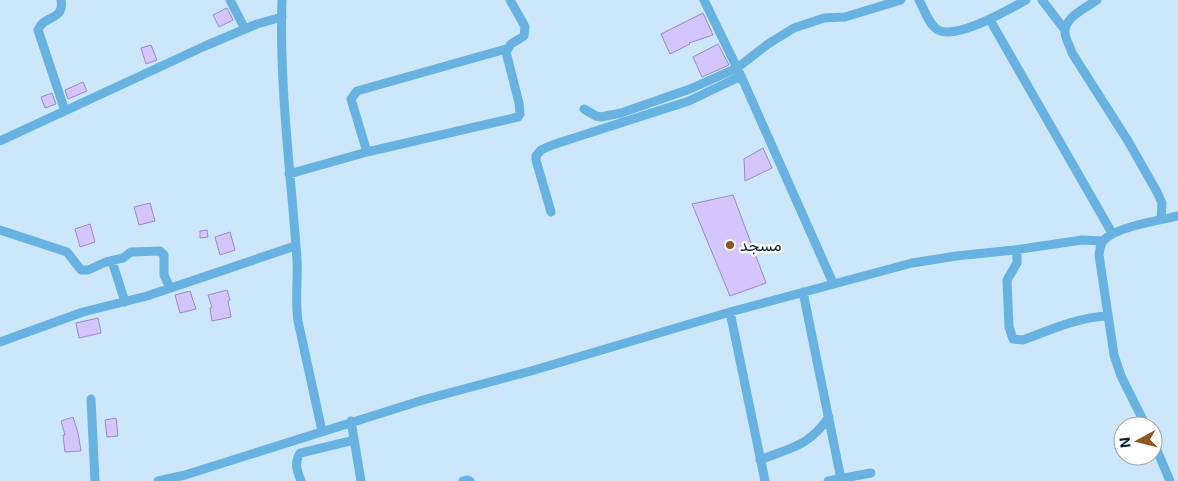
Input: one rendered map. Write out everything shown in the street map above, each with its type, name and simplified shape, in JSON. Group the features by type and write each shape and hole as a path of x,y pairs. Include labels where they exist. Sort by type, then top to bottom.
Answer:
{"street":[{"path":"61,0 62,8 60,12 42,23 38,30 65,111"},
{"path":"230,0 245,29"},
{"path":"282,0 285,111 297,262 296,303 298,321 322,431"},
{"path":"368,152 352,107 351,99 357,91 506,49 521,39 525,32 523,23 510,0"},
{"path":"704,0 739,72 833,283"},
{"path":"551,212 536,160 536,156 541,150 564,140 689,101 739,72 768,44 794,28 824,18 845,17 901,0"},
{"path":"919,0 934,27 939,31 946,32 990,20 1026,0"},
{"path":"1042,0 1065,30 1072,53 1124,134 1157,192 1162,203 1161,219"},
{"path":"1065,30 1068,22 1079,12 1098,0"},
{"path":"0,141 245,29 282,17"},
{"path":"990,20 1112,233"},
{"path":"289,174 368,152 518,117 520,114 519,103 506,49"},
{"path":"584,109 596,116 607,117 739,72"},
{"path":"1141,416 1114,355 1099,255 1100,247 1103,240 1112,233 1178,216"},
{"path":"0,230 67,252 80,270 88,270 99,264 123,258 132,252 160,251 164,255 164,275 170,288"},
{"path":"158,481 186,478 351,421 833,283 912,263 1082,240 1103,240"},
{"path":"0,342 83,312 125,302 170,288 295,246"},
{"path":"1016,250 1017,263 1007,280 1008,327 1013,338 1023,340 1081,320 1108,316"},
{"path":"112,261 125,302"},
{"path":"804,292 841,479"},
{"path":"730,312 765,481"},
{"path":"91,399 94,481"},
{"path":"760,460 793,449 805,442 822,426 828,417"},
{"path":"351,421 361,481"},
{"path":"301,481 296,459 300,453 354,440"},
{"path":"1163,465 1170,481"},
{"path":"828,481 871,473"},
{"path":"463,481 470,481"}],"building":[{"path":"227,8 233,20 219,27 213,15"},
{"path":"703,13 713,35 689,43 670,54 661,34"},
{"path":"718,44 729,65 702,77 693,57"},
{"path":"151,45 157,60 146,64 141,48"},
{"path":"83,82 87,91 68,99 65,90"},
{"path":"52,93 56,104 45,108 41,97"},
{"path":"763,148 772,168 745,181 744,159"},
{"name":"مسجد","path":"733,195 766,283 730,296 692,204"},
{"path":"150,203 155,221 139,225 134,207"},
{"path":"90,224 95,242 80,247 75,229"},
{"path":"207,230 208,237 200,238 200,231"},
{"path":"230,232 235,250 220,255 215,237"},
{"path":"227,290 230,300 228,301 231,317 212,321 210,308 212,307 208,295"},
{"path":"190,291 196,309 180,313 175,295"},
{"path":"98,318 101,333 79,338 76,323"},
{"path":"73,417 81,451 65,452 63,435 65,435 61,421"},
{"path":"116,418 118,436 107,437 105,420"}],"place":[{"name":"مسجد","path":"730,245"}]}
